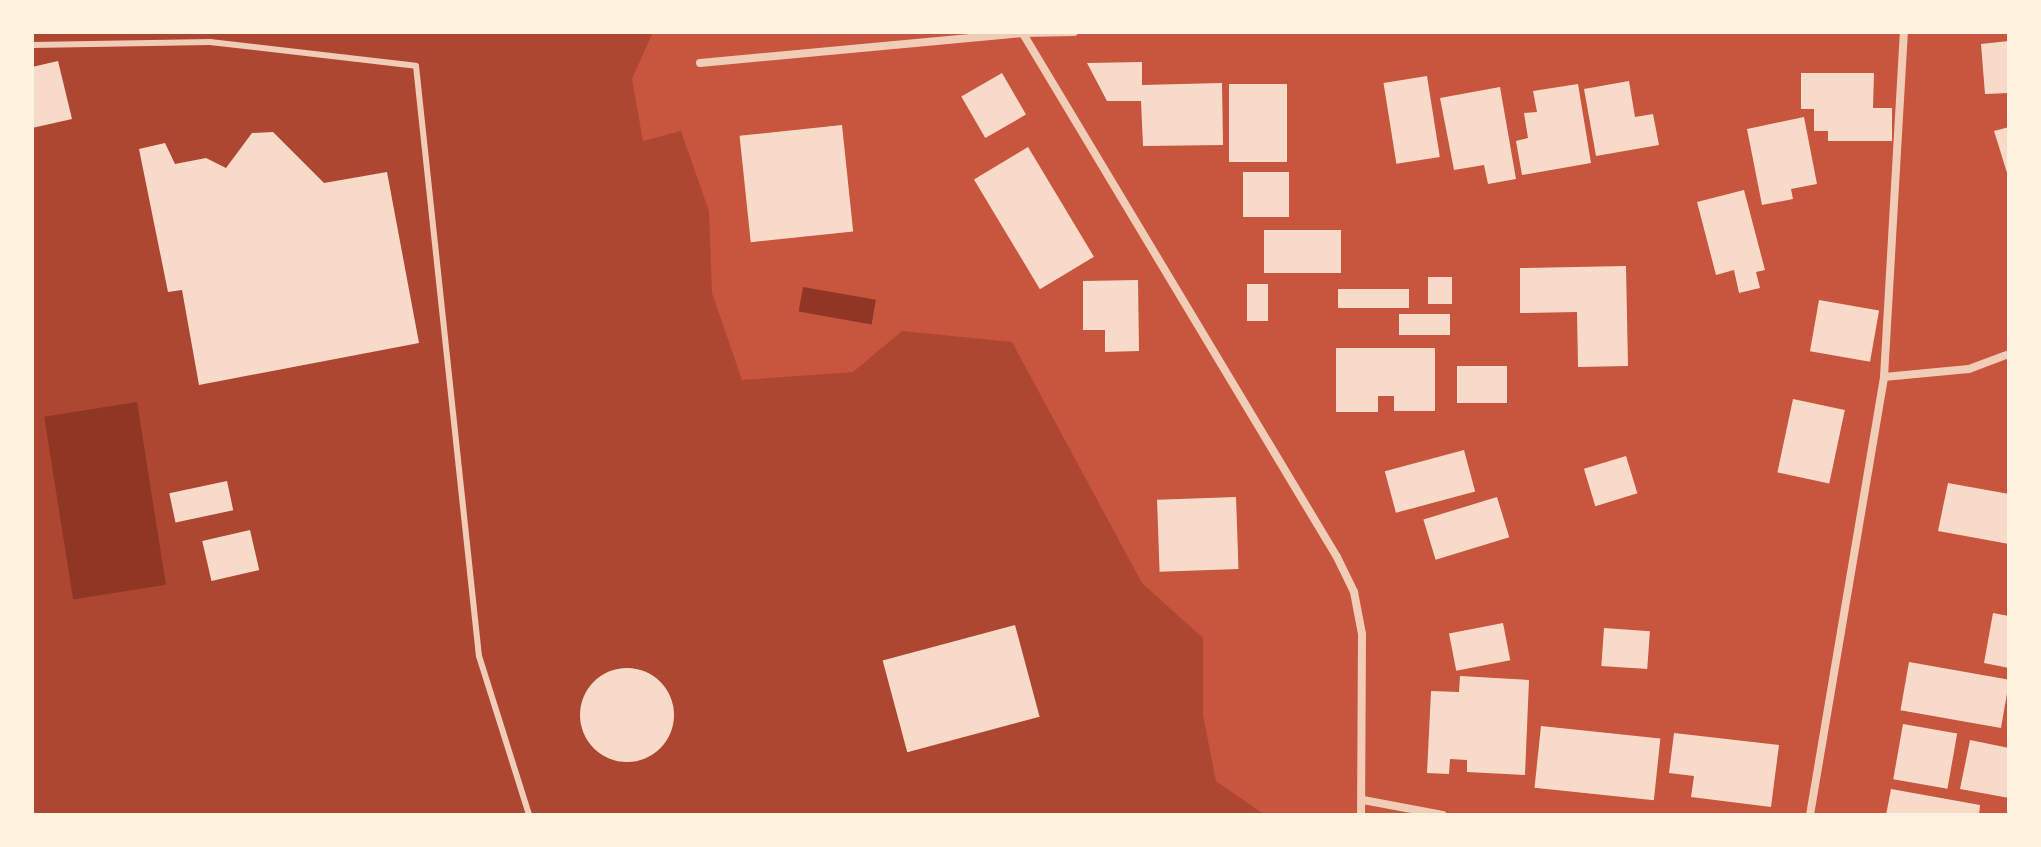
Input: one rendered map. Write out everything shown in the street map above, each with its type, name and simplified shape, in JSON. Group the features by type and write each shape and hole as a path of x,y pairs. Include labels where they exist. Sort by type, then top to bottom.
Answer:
{"street":[{"path":"700,63 1022,32 1074,32"},
{"path":"1022,32 1337,557 1354,592 1362,634 1361,815"},
{"path":"1810,815 1884,377 1904,32"},
{"path":"1884,377 1969,369 2009,354"},
{"path":"1363,800 1443,815"}],"lane":[{"path":"32,45 210,42 416,66 479,656 529,815"}],"shaded area":[{"path":"32,32 653,32 632,79 643,141 681,131 709,211 712,293 742,380 853,372 902,331 1012,342 1142,583 1203,638 1203,715 1216,781 1265,815 32,815"},
{"path":"803,287 876,300 872,324 799,312"},
{"path":"137,402 166,585 73,599 44,417"}],"building":[{"path":"2009,41 2009,93 1985,94 1981,44"},
{"path":"58,61 72,119 32,128 32,67"},
{"path":"1142,62 1142,85 1222,83 1223,145 1143,146 1141,101 1107,101 1087,63"},
{"path":"1002,73 1026,115 985,138 961,96"},
{"path":"1801,73 1874,73 1873,108 1892,108 1892,141 1828,141 1828,131 1814,131 1814,109 1801,109"},
{"path":"1427,76 1440,157 1396,164 1384,83"},
{"path":"1629,81 1635,117 1653,114 1659,145 1596,156 1584,89"},
{"path":"1229,84 1287,84 1287,162 1229,162"},
{"path":"1578,84 1591,163 1522,175 1516,141 1528,138 1524,113 1537,112 1533,91"},
{"path":"1500,87 1516,179 1488,184 1484,165 1454,170 1440,98"},
{"path":"1804,117 1817,184 1791,189 1793,199 1762,205 1747,129"},
{"path":"842,125 853,231 751,242 740,136"},
{"path":"2009,127 2009,176 2008,176 1994,131"},
{"path":"273,132 324,183 387,172 419,343 199,385 182,290 168,292 139,149 165,143 175,164 206,158 226,168 252,133"},
{"path":"1028,147 1094,257 1040,289 974,179"},
{"path":"1243,172 1289,172 1289,217 1243,217"},
{"path":"1744,190 1765,270 1756,272 1760,288 1739,293 1734,270 1716,275 1697,202"},
{"path":"1264,230 1341,230 1341,273 1264,273"},
{"path":"1626,266 1628,366 1578,367 1577,312 1520,313 1520,268"},
{"path":"1428,277 1452,277 1452,304 1428,304"},
{"path":"1138,280 1139,351 1105,352 1105,330 1083,330 1083,281"},
{"path":"1247,284 1268,284 1268,321 1247,321"},
{"path":"1338,289 1409,289 1409,308 1338,308"},
{"path":"1819,300 1879,311 1870,362 1810,351"},
{"path":"1399,314 1450,314 1450,335 1399,335"},
{"path":"1336,348 1435,348 1435,411 1394,411 1394,396 1378,396 1378,412 1336,412"},
{"path":"1457,366 1507,366 1507,403 1457,403"},
{"path":"1793,399 1845,410 1829,483 1777,472"},
{"path":"1464,450 1475,492 1396,513 1385,471"},
{"path":"1626,456 1637,493 1595,506 1584,469"},
{"path":"227,481 233,510 176,523 169,493"},
{"path":"1948,483 2009,494 2009,544 1938,531"},
{"path":"1236,497 1239,569 1160,572 1157,500"},
{"path":"1497,497 1509,537 1436,560 1423,520"},
{"path":"250,530 259,570 211,581 202,541"},
{"path":"1993,613 2009,616 2009,668 1984,663"},
{"path":"1503,623 1510,660 1456,671 1449,633"},
{"path":"1015,625 1040,717 907,752 883,660"},
{"path":"1604,628 1650,631 1647,669 1601,666"},
{"path":"1909,662 2009,680 2001,728 1900,710"},
{"path":"627,668 645,672 660,682 670,697 674,715 670,733 660,748 645,758 627,762 609,758 594,748 584,733 580,715 584,697 594,682 609,672"},
{"path":"1460,676 1529,680 1525,775 1467,772 1467,760 1450,759 1449,774 1427,773 1431,691 1459,692"},
{"path":"1903,724 1957,734 1947,789 1893,779"},
{"path":"1541,726 1660,739 1654,800 1535,788"},
{"path":"1674,733 1779,745 1771,807 1691,797 1694,776 1669,773"},
{"path":"1970,740 2009,748 2009,798 1960,789"},
{"path":"1891,789 1980,805 1979,815 1886,815"}]}
